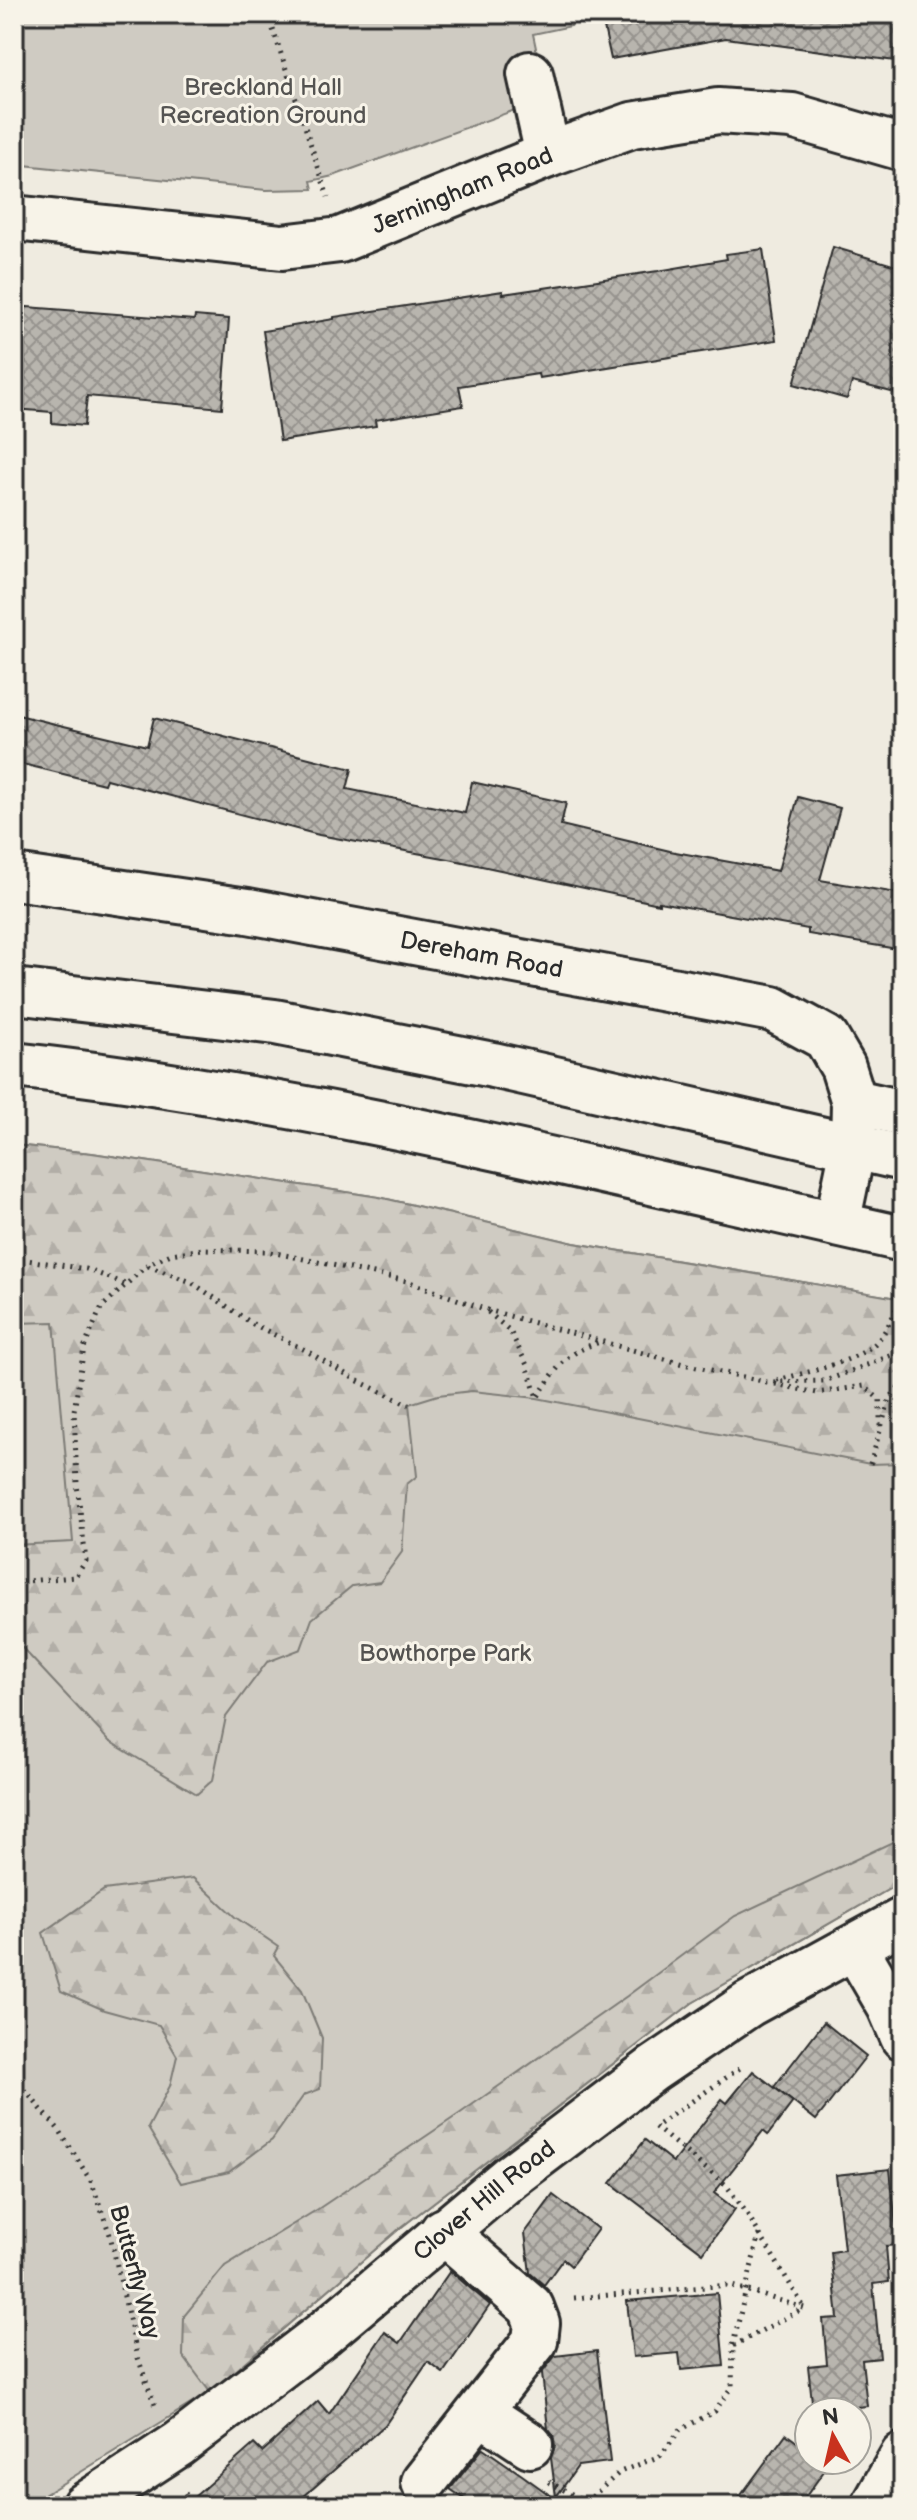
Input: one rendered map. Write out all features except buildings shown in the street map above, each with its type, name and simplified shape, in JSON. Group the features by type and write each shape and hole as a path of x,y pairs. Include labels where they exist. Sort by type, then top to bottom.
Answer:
{"main road":[{"path":"530,74 548,155"},
{"name":"Jerningham Road","path":"14,218 282,247 340,240 548,155 632,125 718,111 792,116 903,148"},
{"name":"Dereham Road","path":"14,877 248,911 773,1009 826,1038 843,1067 854,1102 853,1147 837,1224"},
{"path":"14,991 275,1022 493,1065 903,1158"},
{"path":"14,1065 106,1076 399,1126 903,1239"},
{"path":"854,1102 903,1113"},
{"name":"Clover Hill Road","path":"84,2506 179,2444 323,2334 510,2177 665,2061 749,2004 903,1920"},
{"path":"855,1947 890,2007 903,2037"},
{"path":"424,2482 535,2341 537,2323 531,2307 443,2231"},
{"path":"480,2412 530,2445"},
{"path":"874,2506 903,2455"}],"path":[{"path":"268,14 323,178 329,206"},
{"path":"14,1582 75,1577 86,1561 77,1484 74,1411 84,1348 101,1308 147,1265 171,1254 203,1249 266,1251 407,1281 484,1309 683,1364 817,1393 864,1386 880,1400 880,1432"},
{"path":"14,1258 86,1269 126,1285"},
{"path":"147,1265 191,1282 253,1324 409,1405"},
{"path":"767,1382 831,1366 873,1346 893,1316 903,1292"},
{"path":"484,1309 510,1331 527,1365 537,1398 559,1365 579,1348 602,1341"},
{"path":"767,1382 825,1381 903,1351"},
{"path":"870,1464 890,1398 903,1383"},
{"name":"Butterfly Way","path":"14,2078 60,2131 92,2183 110,2235 143,2372 157,2414 179,2444"},
{"path":"655,2127 726,2185 804,2308"},
{"path":"586,2502 620,2472 660,2456 680,2430 715,2411 732,2386 733,2346 759,2234"},
{"path":"531,2307 563,2299 729,2285 804,2308"},
{"path":"733,2346 804,2308"}],"green space":[{"name":"Breckland Hall Recreation Ground","path":"14,14 568,14 571,26 533,34 541,72 526,106 333,176 311,181 313,189 266,190 14,164"},
{"name":"Bowthorpe Park","path":"14,1145 92,1153 379,1197 574,1243 903,1299 903,1881 692,2003 399,2229 210,2392 26,2506 14,2506"},
{"path":"14,1145 92,1153 379,1197 574,1243 903,1299 903,1463 870,1464 537,1398 472,1391 438,1395 409,1404 417,1476 407,1484 402,1552 380,1582 352,1586 312,1619 301,1649 267,1662 226,1717 213,1780 197,1794 109,1741 14,1639 14,1545 73,1542 54,1322 14,1323"},
{"path":"903,1837 903,1881 692,2003 399,2229 210,2392 183,2356 184,2316 225,2266 318,2209 459,2114 735,1916"},
{"path":"193,1878 235,1917 279,1947 274,1956 302,1990 322,2038 320,2089 304,2095 272,2140 229,2172 181,2183 148,2128 170,2086 177,2056 159,2025 104,2010 61,1991 43,1933 104,1890"}]}
